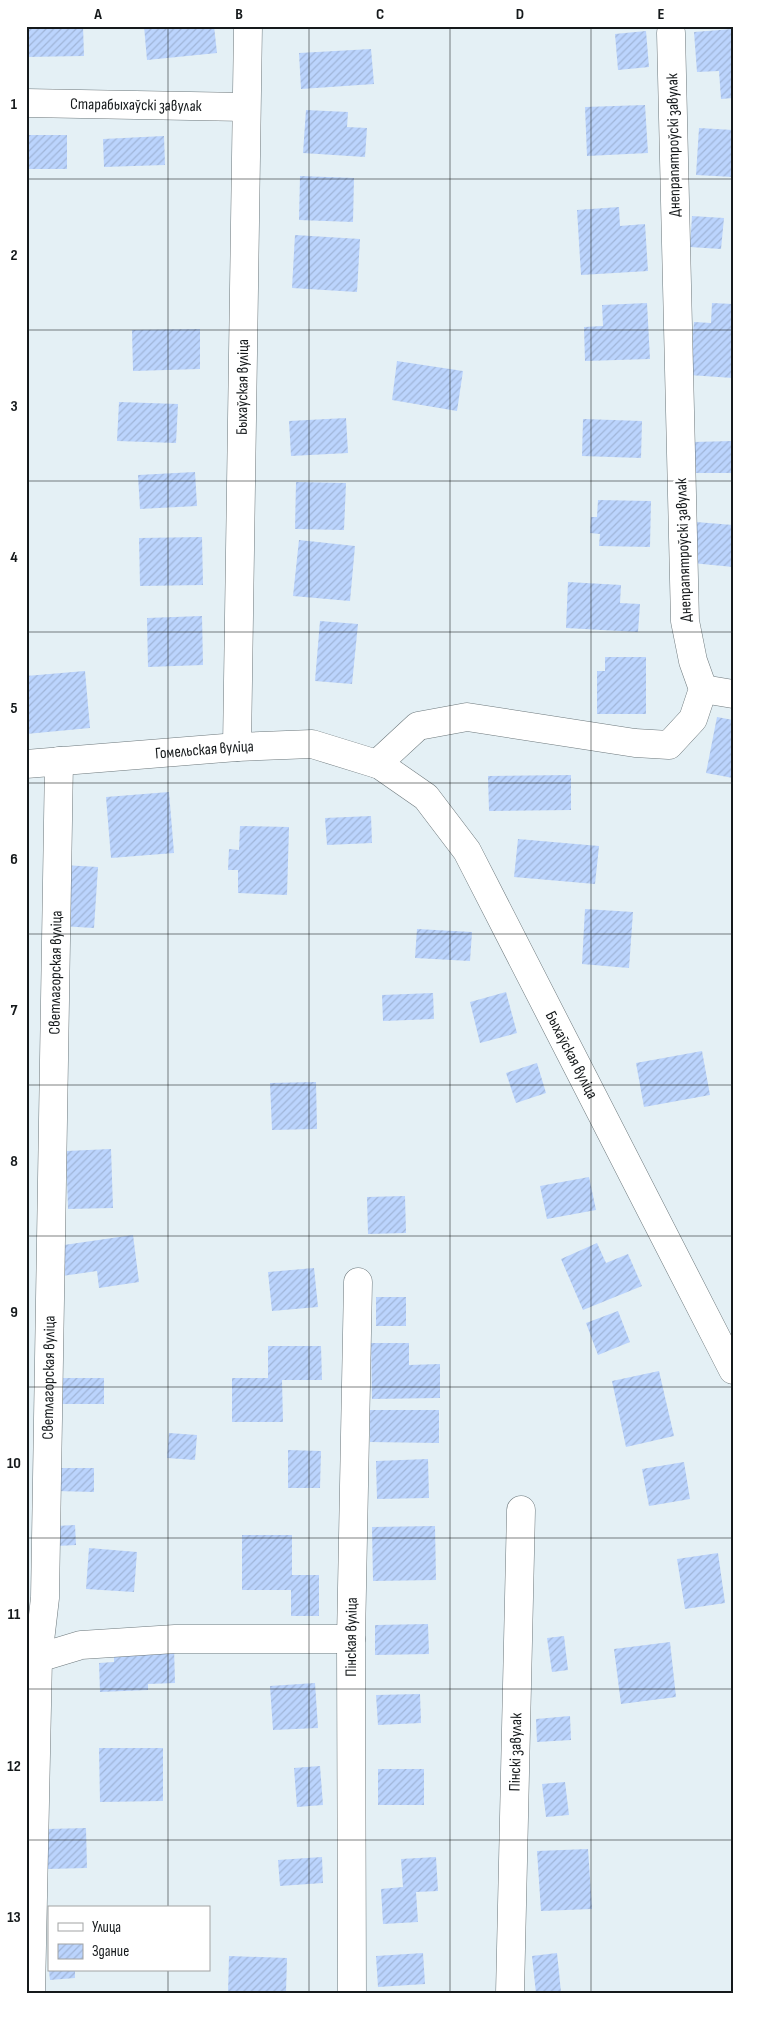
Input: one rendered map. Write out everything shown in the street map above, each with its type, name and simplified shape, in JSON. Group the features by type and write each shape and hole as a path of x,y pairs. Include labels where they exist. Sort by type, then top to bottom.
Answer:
{"street":[{"name":"Быхаўская вуліца","path":"238,747 248,26"},
{"name":"Днепрапятроўскі завулак","path":"671,33 685,621 693,661 702,689"},
{"name":"Старабыхаўскі завулак","path":"26,103 246,107"},
{"path":"379,764 418,726 467,717 635,743 669,745 693,719 702,689 733,694"},
{"name":"Гомельская вуліца","path":"26,764 238,747 312,744 379,764"},
{"name":"Светлагорская вуліца","path":"30,1993 32,1658 45,1598 59,761"},
{"name":"Быхаўская вуліца","path":"379,764 426,797 466,851 733,1370"},
{"name":"Пінская вуліца","path":"352,1993 351,1639 358,1282"},
{"name":"Пінскі завулак","path":"510,1993 521,1510"},
{"path":"32,1658 81,1645 175,1639 351,1639"}],"building":[{"path":"26,26 83,26 84,56 26,57"},
{"path":"144,26 214,26 217,53 147,60"},
{"path":"733,29 733,98 721,99 719,71 697,72 694,32"},
{"path":"646,31 649,67 618,70 615,34"},
{"path":"371,49 374,84 301,89 299,53"},
{"path":"645,105 648,153 587,156 585,107"},
{"path":"306,110 348,112 347,127 367,128 365,157 303,153"},
{"path":"699,128 733,130 733,177 696,175"},
{"path":"29,135 67,135 67,169 29,169"},
{"path":"164,136 165,165 104,167 103,139"},
{"path":"300,176 354,178 353,222 299,220"},
{"path":"619,207 620,226 645,224 648,271 581,275 577,210"},
{"path":"692,216 724,218 721,249 690,247"},
{"path":"295,235 360,239 357,292 292,288"},
{"path":"647,303 650,359 585,361 584,327 603,326 602,305"},
{"path":"712,303 733,304 733,378 689,375 694,322 711,323"},
{"path":"200,329 200,369 133,371 132,330"},
{"path":"397,361 463,371 457,411 392,400"},
{"path":"119,402 178,404 176,443 117,441"},
{"path":"346,418 348,453 291,456 289,421"},
{"path":"583,419 642,421 641,458 582,456"},
{"path":"733,441 733,473 693,473 693,442"},
{"path":"195,472 197,506 140,509 138,475"},
{"path":"296,482 346,483 344,530 295,529"},
{"path":"598,500 651,501 650,547 599,546 600,534 590,533 591,517 597,517"},
{"path":"696,522 733,525 733,567 692,563"},
{"path":"202,537 203,585 140,586 139,538"},
{"path":"299,540 355,546 350,601 293,596"},
{"path":"568,582 621,585 620,603 640,604 638,632 566,628"},
{"path":"202,616 203,665 148,667 147,618"},
{"path":"320,621 358,624 352,684 315,681"},
{"path":"605,657 646,657 646,714 597,714 597,671 605,671"},
{"path":"85,671 90,728 26,734 26,676"},
{"path":"717,717 733,720 733,778 706,773"},
{"path":"571,775 571,810 489,811 488,776"},
{"path":"169,792 174,853 111,858 106,797"},
{"path":"371,816 372,843 327,845 325,818"},
{"path":"240,826 289,827 287,895 238,893 238,870 228,870 229,849 239,850"},
{"path":"518,839 599,846 595,884 514,877"},
{"path":"63,865 98,867 94,928 60,926"},
{"path":"585,909 633,912 629,968 582,964"},
{"path":"417,929 472,932 470,961 415,958"},
{"path":"506,992 517,1033 480,1043 470,1002"},
{"path":"433,993 434,1019 383,1021 382,995"},
{"path":"702,1051 710,1095 644,1107 636,1063"},
{"path":"537,1063 546,1093 516,1103 506,1073"},
{"path":"316,1082 317,1129 272,1130 270,1083"},
{"path":"111,1149 113,1208 68,1209 66,1151"},
{"path":"589,1177 596,1210 547,1219 540,1186"},
{"path":"405,1196 406,1233 368,1234 367,1197"},
{"path":"133,1235 139,1282 99,1288 97,1271 62,1276 57,1246"},
{"path":"597,1243 606,1263 628,1254 642,1286 583,1310 561,1259"},
{"path":"314,1268 318,1307 272,1311 268,1272"},
{"path":"376,1297 406,1297 406,1326 376,1326"},
{"path":"618,1311 630,1342 598,1355 586,1323"},
{"path":"371,1343 409,1343 409,1365 440,1364 440,1398 372,1399"},
{"path":"268,1346 321,1346 322,1380 282,1380 283,1422 232,1422 232,1378 268,1378"},
{"path":"659,1371 674,1436 626,1447 612,1381"},
{"path":"57,1378 104,1378 104,1404 57,1404"},
{"path":"370,1410 439,1410 439,1443 370,1442"},
{"path":"169,1433 197,1435 195,1460 167,1458"},
{"path":"288,1450 321,1451 320,1488 288,1488"},
{"path":"428,1459 429,1498 377,1499 376,1461"},
{"path":"684,1462 690,1499 649,1506 642,1469"},
{"path":"56,1468 94,1468 94,1492 56,1491"},
{"path":"75,1525 76,1545 57,1546 56,1526"},
{"path":"435,1526 436,1580 373,1581 372,1527"},
{"path":"242,1535 292,1535 292,1575 319,1575 319,1616 291,1616 291,1590 242,1590"},
{"path":"89,1548 137,1552 134,1592 86,1589"},
{"path":"718,1553 725,1603 685,1609 677,1559"},
{"path":"428,1624 429,1654 375,1655 375,1625"},
{"path":"564,1636 568,1670 552,1672 547,1638"},
{"path":"670,1642 676,1697 621,1704 614,1649"},
{"path":"174,1647 175,1683 148,1684 148,1690 100,1692 99,1663 114,1662 114,1648"},
{"path":"315,1683 318,1728 273,1730 270,1686"},
{"path":"420,1694 421,1723 378,1725 376,1695"},
{"path":"570,1716 571,1740 537,1742 536,1719"},
{"path":"99,1748 163,1748 163,1801 100,1802"},
{"path":"320,1766 323,1805 297,1807 294,1768"},
{"path":"378,1769 424,1769 424,1805 378,1805"},
{"path":"565,1782 569,1815 546,1817 542,1784"},
{"path":"86,1828 87,1868 48,1869 47,1829"},
{"path":"588,1849 592,1909 541,1911 537,1851"},
{"path":"322,1857 323,1883 280,1886 278,1860"},
{"path":"436,1857 438,1891 416,1892 418,1922 383,1924 381,1889 403,1887 401,1859"},
{"path":"423,1953 425,1984 378,1987 376,1956"},
{"path":"557,1953 561,1992 536,1993 532,1956"},
{"path":"229,1956 287,1958 286,1993 228,1993"},
{"path":"49,1972 75,1972 75,1978 50,1980"}]}
